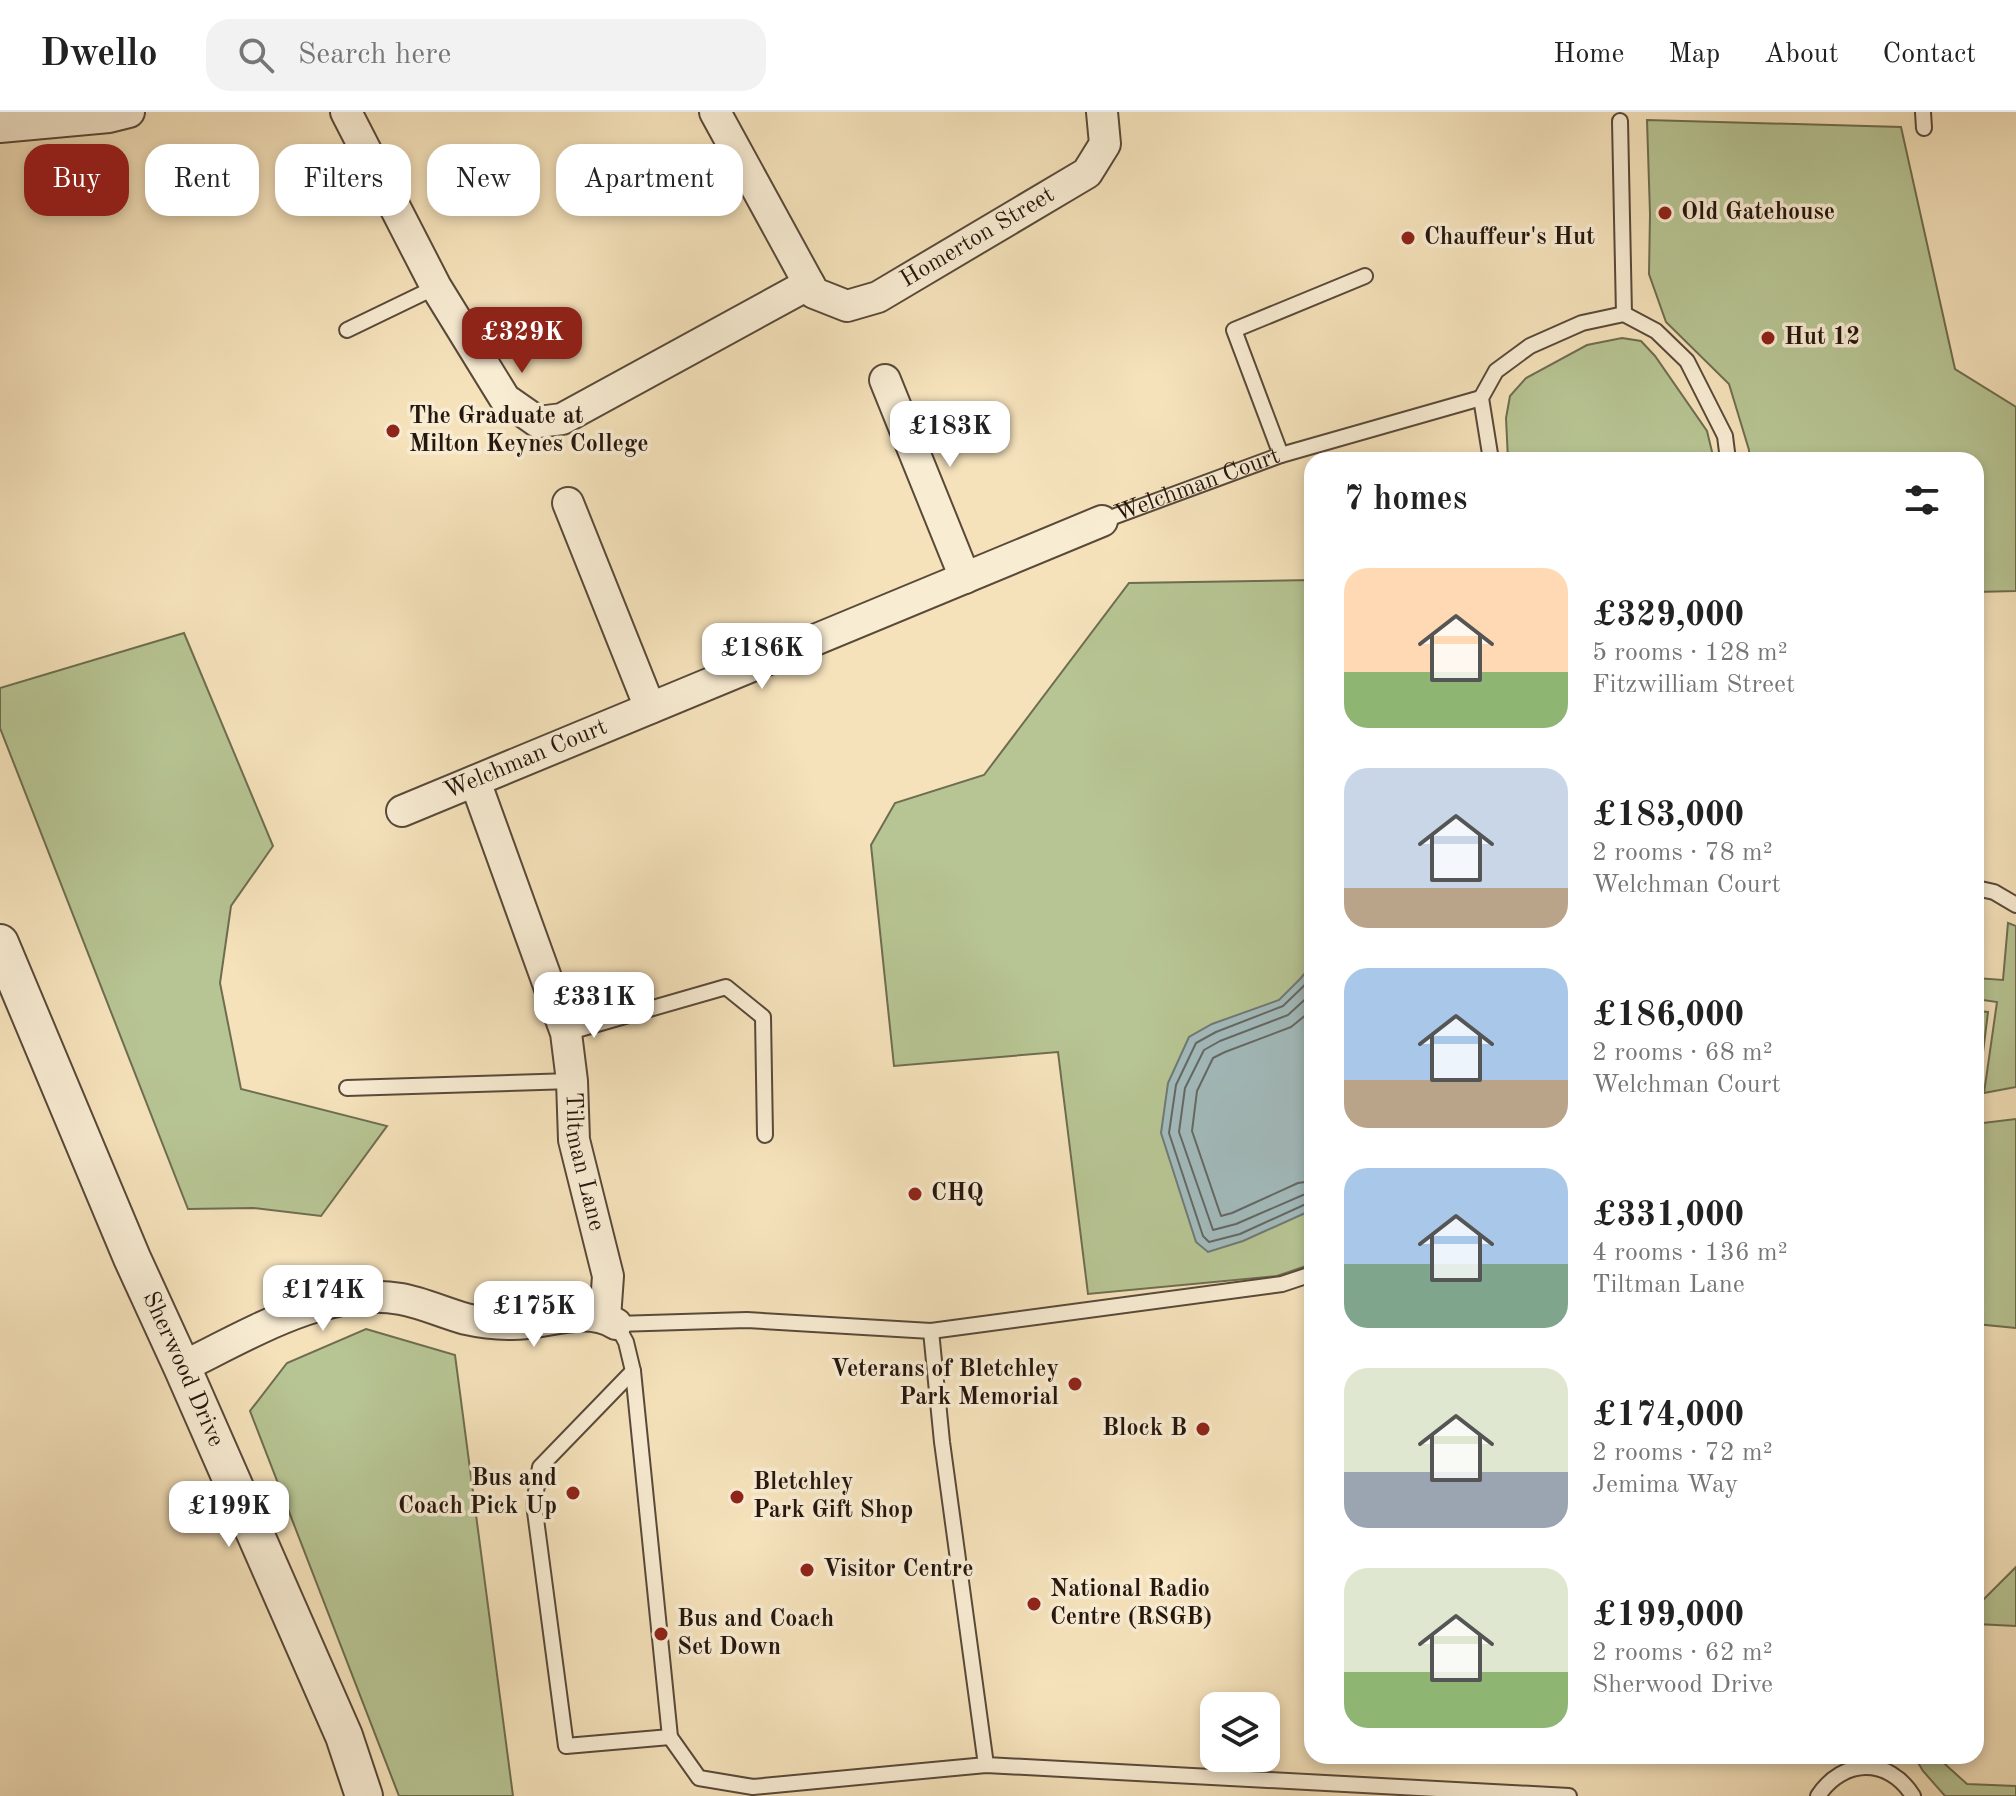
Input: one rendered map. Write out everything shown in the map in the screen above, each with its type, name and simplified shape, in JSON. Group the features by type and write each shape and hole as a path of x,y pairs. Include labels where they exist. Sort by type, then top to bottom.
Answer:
{"street":[{"path":"0,127 109,117 129,112"},
{"path":"346,112 436,287 505,399 538,422 562,419 809,284 715,112"},
{"name":"Homerton Street","path":"809,284 814,293 847,306 878,297 1087,173 1105,144 1102,112"},
{"path":"885,380 965,578"},
{"path":"568,503 650,708"},
{"name":"Welchman Court","path":"402,811 1102,521"},
{"name":"Tiltman Lane","path":"475,781 566,1033 572,1081 574,1140 608,1276 611,1321"},
{"name":"Sherwood Drive","path":"0,943 132,1258 344,1736 364,1796"},
{"path":"182,1367 305,1310 355,1297 401,1299 468,1320 511,1325 591,1315 611,1321"}],"lane":[{"path":"1923,112 1924,128"},
{"path":"1620,121 1624,314"},
{"path":"1281,455 1234,330 1365,276"},
{"path":"347,330 436,287"},
{"path":"1490,452 1481,398 1496,371 1530,346 1582,323 1624,314 1656,331 1687,361 1725,436 1727,452"},
{"name":"Welchman Court","path":"1102,521 1281,455 1481,398"},
{"path":"1984,890 2016,905"},
{"path":"566,1033 726,987 763,1017 765,1135"},
{"path":"347,1088 572,1081"},
{"path":"611,1321 747,1320 931,1331 1282,1284 1304,1277"},
{"path":"611,1321 626,1342 633,1371 670,1737 699,1778 753,1787 986,1765 1421,1792 1569,1796"},
{"path":"931,1331 946,1472 986,1765"},
{"path":"633,1371 540,1467 534,1504 566,1746 670,1737"},
{"path":"1818,1796 1828,1782 1841,1773 1867,1764"},
{"path":"1879,1764 1901,1781 1913,1796"}],"green space":[{"path":"1647,120 1901,127 1955,369 2016,407 2016,591 1984,592 1984,452 1749,452 1729,384 1666,322 1649,274"},
{"path":"1622,338 1641,341 1655,356 1707,431 1712,452 1508,452 1506,418 1510,396 1526,378 1587,345"},
{"path":"1304,580 1304,1267 1277,1276 1088,1294 1058,1052 894,1066 871,845 895,803 984,775 1129,583"},
{"path":"184,633 273,846 231,906 220,983 241,1089 387,1126 321,1216 253,1208 188,1209 0,728 0,688"},
{"path":"2008,923 2016,926 2016,1087 1984,1093 1997,1002 1984,1000 1984,979 2003,980"},
{"path":"1984,1012 1988,1012 1984,1044"},
{"path":"2016,1119 2016,1328 1984,1325 1984,1123"},
{"path":"366,1329 455,1355 513,1796 399,1796 250,1411 287,1363"},
{"path":"2016,1567 2016,1626 1984,1624 1984,1599"},
{"path":"1919,1764 1945,1764 1967,1784 2016,1786 2016,1796 1945,1796"}],"water":[{"path":"1304,974 1304,1214 1243,1241 1208,1252 1196,1242 1161,1133 1168,1083 1189,1037 1212,1024 1279,1000"}],"place":[{"name":"Old Gatehouse","path":"1665,213"},
{"name":"Chauffeur's Hut","path":"1408,238"},
{"name":"Hut 12","path":"1768,338"},
{"name":"The Graduate at Milton Keynes College","path":"393,431"},
{"name":"CHQ","path":"915,1194"},
{"name":"Veterans of Bletchley Park Memorial","path":"1075,1384"},
{"name":"Block B","path":"1203,1429"},
{"name":"Bus and Coach Pick Up","path":"573,1493"},
{"name":"Bletchley Park Gift Shop","path":"737,1497"},
{"name":"Visitor Centre","path":"807,1570"},
{"name":"National Radio Centre (RSGB)","path":"1034,1604"},
{"name":"Bus and Coach Set Down","path":"661,1634"}]}
